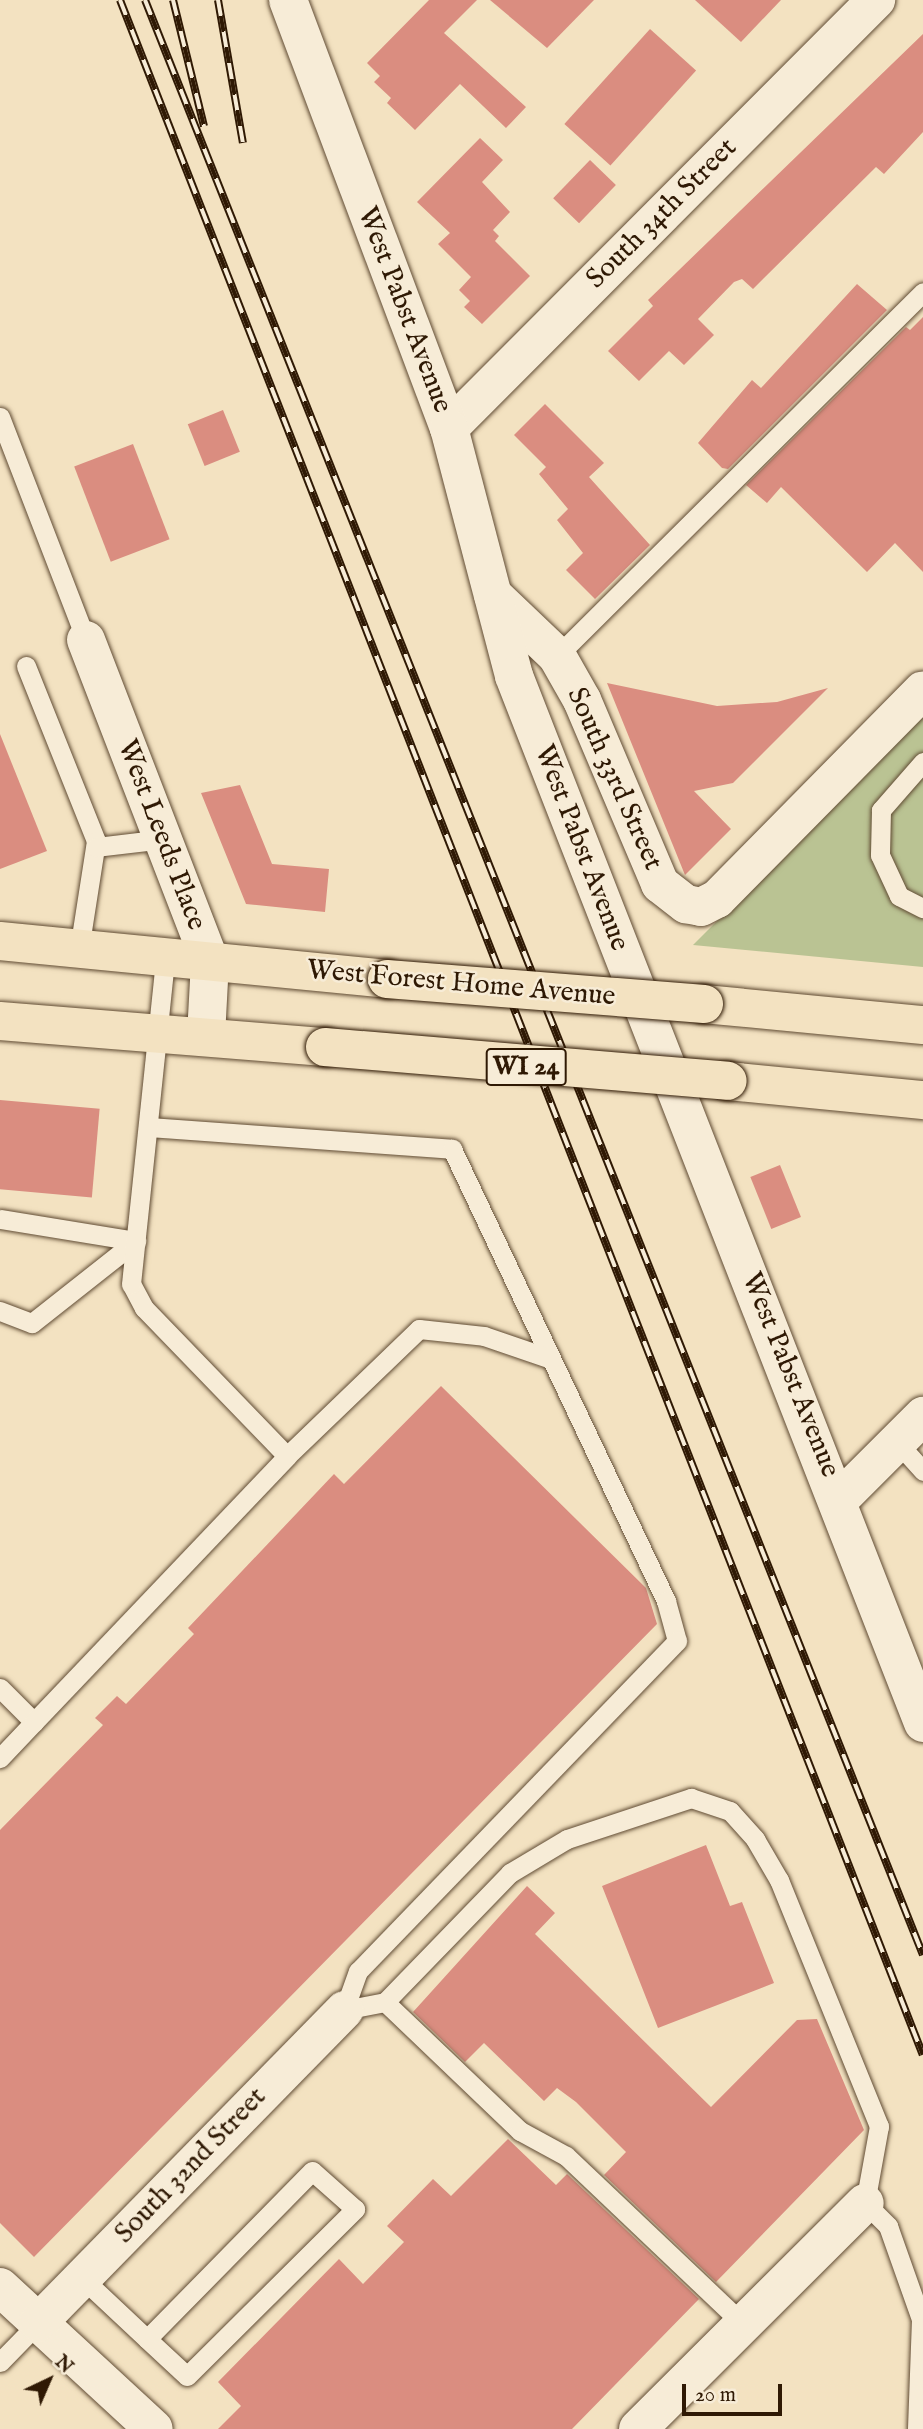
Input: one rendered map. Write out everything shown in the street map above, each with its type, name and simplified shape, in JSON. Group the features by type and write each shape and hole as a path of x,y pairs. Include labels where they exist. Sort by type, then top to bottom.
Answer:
{"main road":[{"name":"West Forest Home Avenue","path":"0,941 387,979 704,1004 923,1026"},
{"name":"WI 24","path":"0,1021 206,1035 923,1100"}],"street":[{"name":"West Pabst Avenue","path":"288,0 449,428 514,676 839,1500 923,1723"},
{"name":"South 34th Street","path":"449,428 876,0"},
{"name":"South 33rd Street","path":"493,595 557,656 582,700 660,884 681,903 701,907 717,899 923,690"},
{"name":"West Leeds Place","path":"86,640 210,962 206,1035"},
{"path":"839,1500 910,1429"},
{"name":"South 32nd Street","path":"38,2323 344,2010"},
{"path":"638,2429 865,2203"},
{"path":"0,2287 154,2429"}],"lane":[{"path":"557,656 923,292"},
{"path":"0,417 86,640"},
{"path":"26,666 96,847 79,949"},
{"path":"923,762 881,810 880,855 899,896 923,908"},
{"path":"96,847 163,839"},
{"path":"166,958 131,1284 144,1308 287,1456"},
{"path":"148,1127 452,1149 666,1601 677,1641 358,1971 344,2010"},
{"path":"0,1219 136,1241"},
{"path":"0,1311 32,1323 136,1241"},
{"path":"0,1758 287,1456 419,1329 484,1336 551,1359"},
{"path":"910,1429 923,1471"},
{"path":"0,1688 34,1722"},
{"path":"344,2010 385,2002 510,1873 567,1839 691,1798 730,1811 755,1839 779,1880 879,2126 865,2203 888,2226 921,2319 917,2429"},
{"path":"385,2002 520,2131 566,2156 743,2324"},
{"path":"82,2278 187,2376 355,2210 312,2171 148,2339"},
{"path":"0,2362 38,2323"}],"green space":[{"path":"923,715 923,967 693,945"}],"building":[{"path":"429,0 477,0 444,33 526,107 506,128 460,84 415,130 387,103 391,98 374,82 380,76 367,63"},
{"path":"490,0 594,0 547,48"},
{"path":"695,0 781,0 741,42"},
{"path":"650,29 696,70 610,166 564,124"},
{"path":"923,34 923,132 884,174 876,167 753,289 742,279 734,282 698,319 714,335 684,365 669,351 639,381 608,351 653,306 648,300"},
{"path":"480,138 503,160 482,182 510,212 493,230 499,236 495,241 530,276 482,324 464,307 470,301 459,290 471,277 438,244 450,233 417,202"},
{"path":"590,160 616,185 579,223 553,198"},
{"path":"857,284 887,310 728,469 722,468 698,443 752,380 761,388"},
{"path":"923,317 923,572 895,543 867,572 781,487 767,503 746,485 906,327 910,330"},
{"path":"545,404 604,463 589,477 650,545 595,599 566,570 583,553 557,520 568,509 539,474 546,467 514,435"},
{"path":"223,410 240,452 205,466 188,424"},
{"path":"133,444 170,539 111,562 74,467"},
{"path":"607,683 717,706 777,702 828,688 733,783 694,791 731,829 685,875"},
{"path":"0,734 47,851 0,869"},
{"path":"240,785 272,864 329,869 325,912 246,904 201,793"},
{"path":"0,1100 100,1109 92,1197 0,1189"},
{"path":"780,1165 801,1217 771,1229 750,1177"},
{"path":"441,1386 646,1588 657,1624 34,2257 0,2223 0,1830 103,1725 95,1718 117,1696 126,1704 194,1634 188,1628 334,1474 344,1484"},
{"path":"706,1845 730,1906 742,1902 774,1983 658,2028 602,1886"},
{"path":"527,1886 555,1913 535,1934 711,2107 797,2020 817,2019 864,2130 716,2282 604,2175 626,2152 576,2102 557,2088 544,2101 484,2043 465,2062 413,2012"},
{"path":"508,2139 556,2185 567,2174 699,2299 572,2429 218,2429 241,2406 218,2382 339,2259 363,2284 404,2242 387,2226 433,2179 451,2196"}],"railway":[{"path":"120,0 923,2055"},
{"path":"145,0 923,1955"},
{"path":"173,0 204,126"},
{"path":"218,0 243,143"}]}
